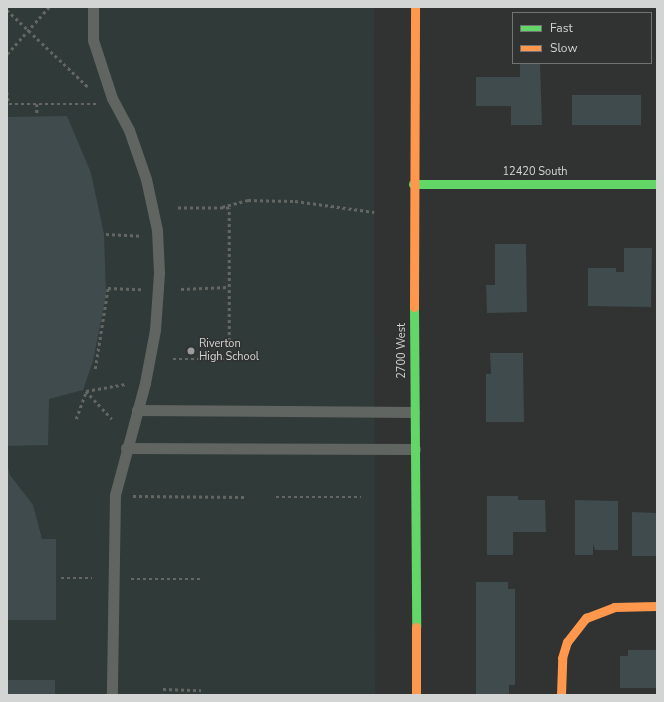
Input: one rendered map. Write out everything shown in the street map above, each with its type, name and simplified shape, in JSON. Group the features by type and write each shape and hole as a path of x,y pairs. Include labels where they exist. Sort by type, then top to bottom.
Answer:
{"main road":[{"name":"2700 West","path":"415,7 413,184 416,695"},
{"name":"12420 South","path":"413,184 657,184"},
{"path":"560,695 562,658 567,642 586,618 614,607 657,606"}],"lane":[{"path":"93,7 93,40 112,98 129,130 146,178 157,230 159,273 155,330 137,410 115,495 112,695"},
{"path":"137,410 414,412"},
{"path":"126,448 414,449"}],"path":[{"path":"7,54 49,7"},
{"path":"7,10 88,87"},
{"path":"7,92 9,104 96,104"},
{"path":"37,104 38,115"},
{"path":"220,208 248,200 295,201 374,212"},
{"path":"173,359 228,359 228,208 175,208"},
{"path":"106,234 141,236"},
{"path":"181,289 228,287"},
{"path":"95,369 108,288 142,289"},
{"path":"86,391 125,384"},
{"path":"76,419 86,391"},
{"path":"86,391 112,419"},
{"path":"133,496 247,497"},
{"path":"276,497 361,497"},
{"path":"61,578 92,578"},
{"path":"131,578 201,579"},
{"path":"163,690 201,690"}],"shaded area":[{"name":"Riverton High School","path":"7,7 374,7 375,695 7,695"}],"building":[{"path":"520,64 540,64 542,125 511,125 511,106 476,106 476,77 520,77"},
{"path":"572,95 641,95 641,125 572,125"},
{"path":"67,116 91,173 104,234 106,295 93,361 83,390 49,399 48,445 7,446 7,117"},
{"path":"495,244 526,244 527,312 487,313 486,285 495,285"},
{"path":"624,248 652,248 651,307 588,306 588,268 616,268 616,272 624,272"},
{"path":"490,353 523,353 524,422 486,422 486,374 491,374"},
{"path":"7,464 10,475 33,505 42,539 56,539 56,620 7,620"},
{"path":"487,496 518,496 518,500 545,500 546,532 513,532 513,555 487,555"},
{"path":"575,500 618,501 618,550 595,550 593,543 593,555 575,555"},
{"path":"632,512 657,513 657,556 632,556"},
{"path":"476,582 508,582 508,589 515,589 515,685 509,685 509,694 476,694"},
{"path":"628,650 657,650 657,688 620,688 620,656 628,656"},
{"path":"7,680 55,680 55,695 7,695"}],"traffic: fast":[{"path":"413,184 657,184"},
{"path":"414,307 416,627"}],"traffic: slow":[{"path":"414,307 415,7"},
{"path":"561,695 562,658 567,642 586,618 614,607 657,606"},
{"path":"416,627 416,695"}],"place":[{"name":"Riverton High School","path":"191,351"}]}
